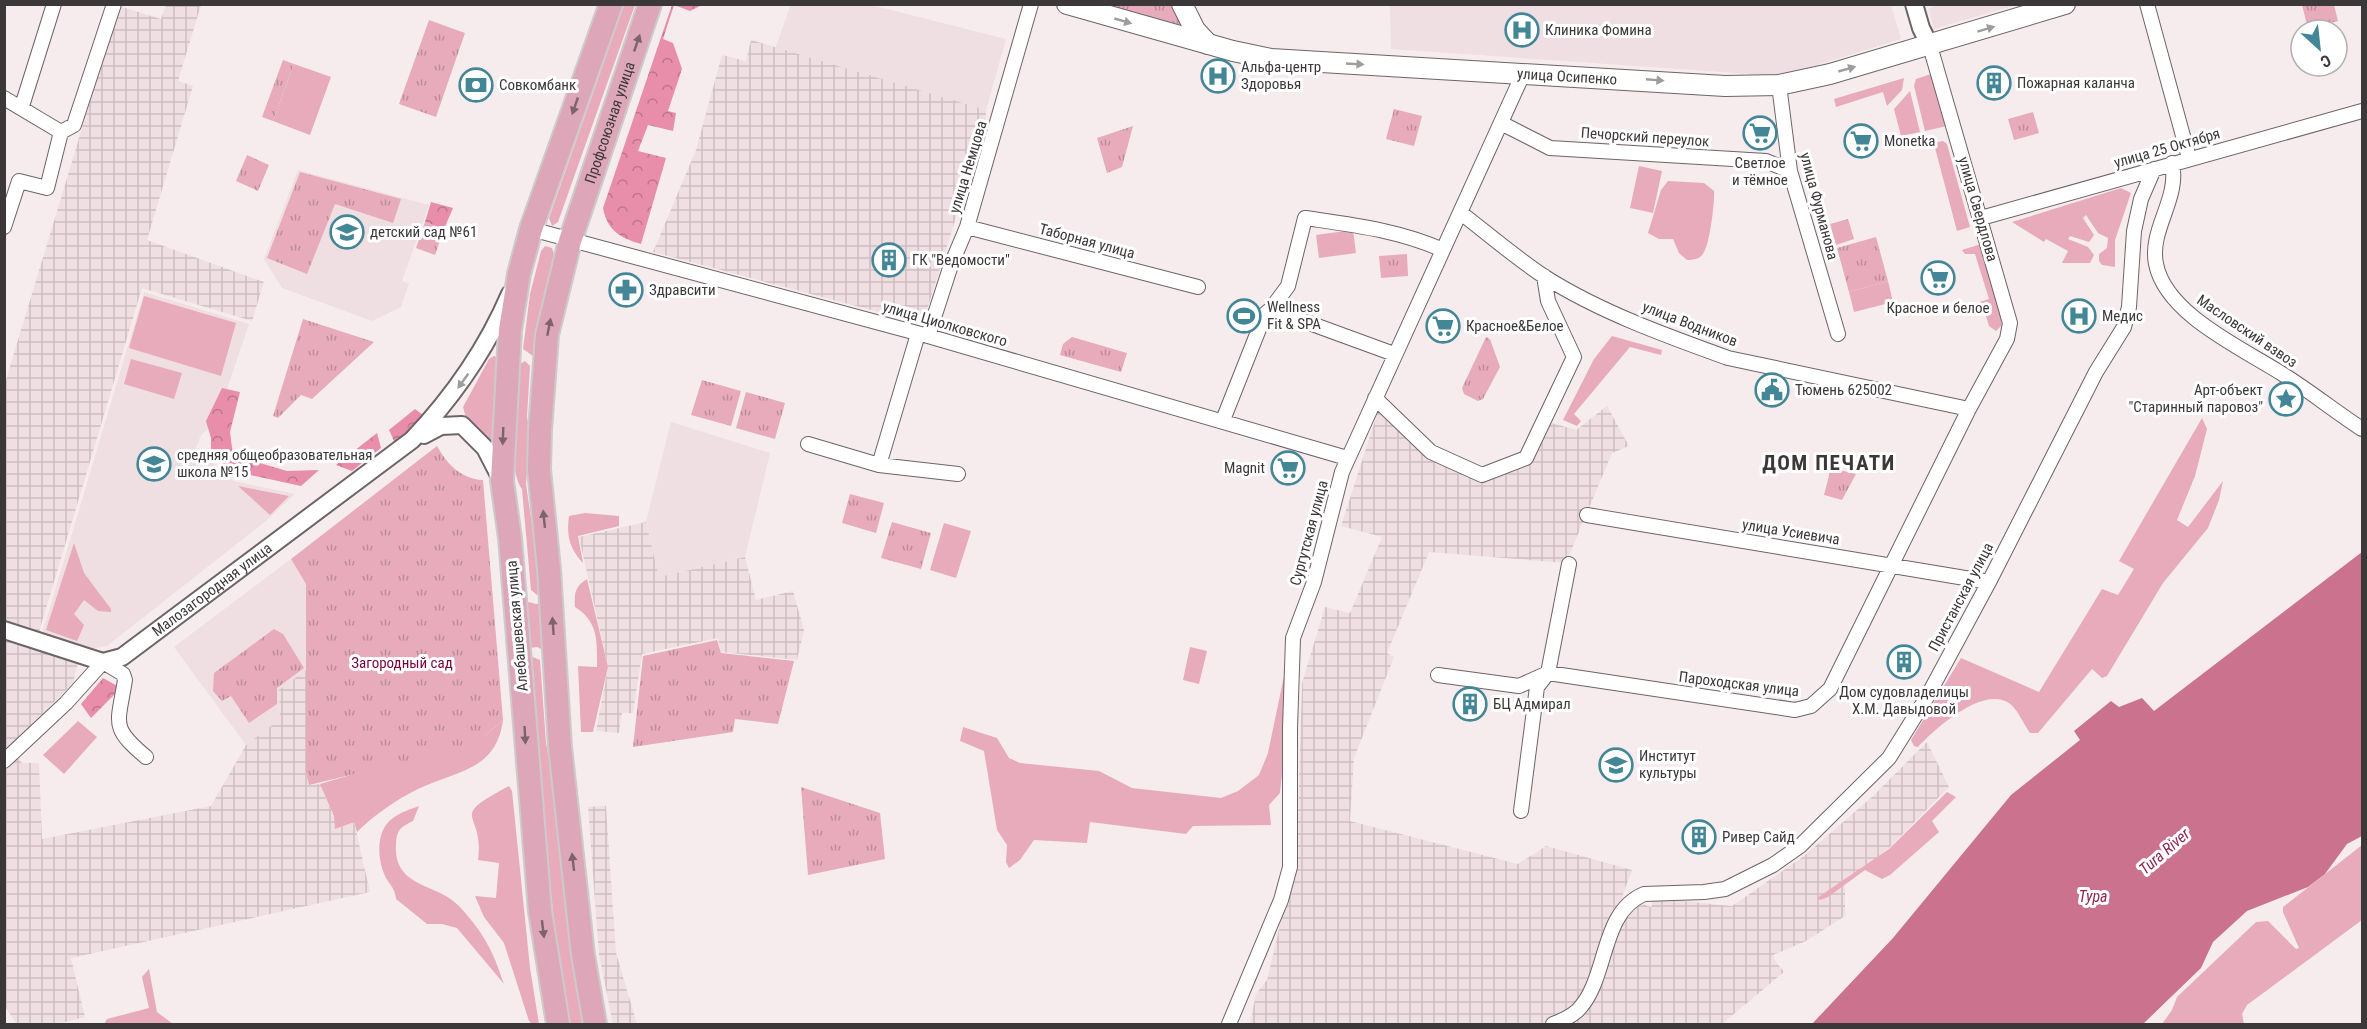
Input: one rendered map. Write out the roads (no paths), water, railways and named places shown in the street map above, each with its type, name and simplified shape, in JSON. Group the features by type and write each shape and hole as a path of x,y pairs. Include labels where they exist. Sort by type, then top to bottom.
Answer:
{"main road":[{"path":"531,229 611,4"},
{"name":"Профсоюзная улица","path":"570,241 650,4"},
{"name":"улица Осипенко","path":"1067,4 1209,45 1272,59 1725,86 1779,85 1830,74 2066,4"},
{"path":"1182,4 1194,30 1209,45"},
{"name":"Алебашевская улица","path":"531,229 519,273 517,354 505,399 502,481 510,538 540,910 558,1024"},
{"path":"570,241 547,335 538,469 583,954 595,1024"},
{"path":"517,354 533,359 534,414 540,430"},
{"path":"510,538 522,559 527,592 533,599 542,595 544,578 549,569"},
{"path":"523,696 527,682 526,660 529,655 538,652 544,659 548,698 560,724"}],"street":[{"path":"22,106 54,4"},
{"path":"4,226 19,181 47,188 61,132 74,125 114,4"},
{"name":"улица Немцова","path":"879,465 923,335 967,227 1031,4"},
{"name":"улица Свердлова","path":"1914,4 1921,28 1930,46 2010,323 2007,339 1969,409"},
{"path":"2147,4 2189,158"},
{"name":"Сургутская улица","path":"1229,1024 1281,900 1290,867 1290,728 1293,638 1314,582 1347,458 1523,74"},
{"name":"улица Фурманова","path":"1779,85 1790,171 1838,334"},
{"path":"4,98 22,106 61,132"},
{"name":"улица 25 Октября","path":"1981,218 2362,111"},
{"name":"Печорский переулок","path":"1501,123 1550,147 1766,162 1790,171"},
{"name":"Масловский взвоз","path":"2172,163 2176,179 2155,242 2155,263 2161,280 2174,299 2197,320 2287,376 2362,429"},
{"name":"Пристанская улица","path":"1553,1024 1570,1016 1586,999 1621,912 1635,897 1644,894 1725,889 1773,865 1800,846 1889,758 1927,697 1989,582 2096,372 2124,327 2129,307 2134,231 2141,199 2154,169"},
{"name":"улица Водников","path":"1461,213 1544,276 1606,309 1728,358 1969,409"},
{"path":"1222,420 1265,315 1288,286 1305,218 1377,228 1411,236 1443,249"},
{"name":"Таборная улица","path":"967,227 1198,287"},
{"name":"улица Циолковского","path":"531,229 923,335 1347,458"},
{"name":"Малозагородная улица","path":"412,441 443,407 484,349 519,273"},
{"path":"1375,398 1431,452 1482,475 1526,458 1574,357 1548,301 1544,276"},
{"path":"1271,309 1394,354"},
{"path":"484,349 517,354"},
{"name":"Пароходская улица","path":"1548,673 1782,709 1803,709 1822,699 1830,689 1969,409"},
{"name":"Малозагородная улица","path":"103,662 122,657 412,441 441,426 462,425 485,448 495,463 502,481"},
{"path":"808,444 879,465 958,474"},
{"name":"улица Усиевича","path":"1587,515 1989,582"},
{"path":"1521,811 1537,687 1548,673 1569,564"},
{"path":"4,630 103,662 123,674 125,680 120,731 124,739 146,757"},
{"path":"4,761 66,704 103,662"},
{"path":"1438,675 1519,686 1548,673"}],"water":[{"name":"Тура","path":"2362,552 2362,836 2347,844 2325,874 2308,887 2247,911 2213,942 2201,968 2143,1024 1812,1024 1893,938 2011,795 2080,740 2074,731 2111,701 2119,707 2142,698 2154,711"}],"place":[{"name":"Клиника Фомина","path":"1522,30"},
{"name":"Альфа-центр Здоровья","path":"1218,76"},
{"name":"Пожарная каланча","path":"1994,83"},
{"name":"Совкомбанк","path":"476,85"},
{"name":"Светлое и тёмное","path":"1760,133"},
{"name":"Monetka","path":"1861,141"},
{"name":"детский сад №61","path":"347,232"},
{"name":"ГК \"Ведомости\"","path":"889,260"},
{"name":"Красное и белое","path":"1938,278"},
{"name":"Здравсити","path":"626,290"},
{"name":"Wellness Fit & SPA","path":"1244,316"},
{"name":"Медис","path":"2079,316"},
{"name":"Красное&Белое","path":"1443,326"},
{"name":"Тюмень 625002","path":"1772,390"},
{"name":"Арт-объект \"Старинный паровоз\"","path":"2286,399"},
{"name":"средняя общеобразовательная школа №15","path":"154,464"},
{"name":"Magnit","path":"1288,468"},
{"name":"Дом судовладелицы Х.М. Давыдовой","path":"1904,662"},
{"name":"БЦ Адмирал","path":"1470,704"},
{"name":"Институт культуры","path":"1616,765"},
{"name":"Ривер Сайд","path":"1699,837"}],"district":[{"name":"ДОМ ПЕЧАТИ","path":"1829,463"}],"park label":[{"name":"Загородный сад","path":"402,663"}],"water label":[{"name":"Tura River","path":"2164,851"}]}
